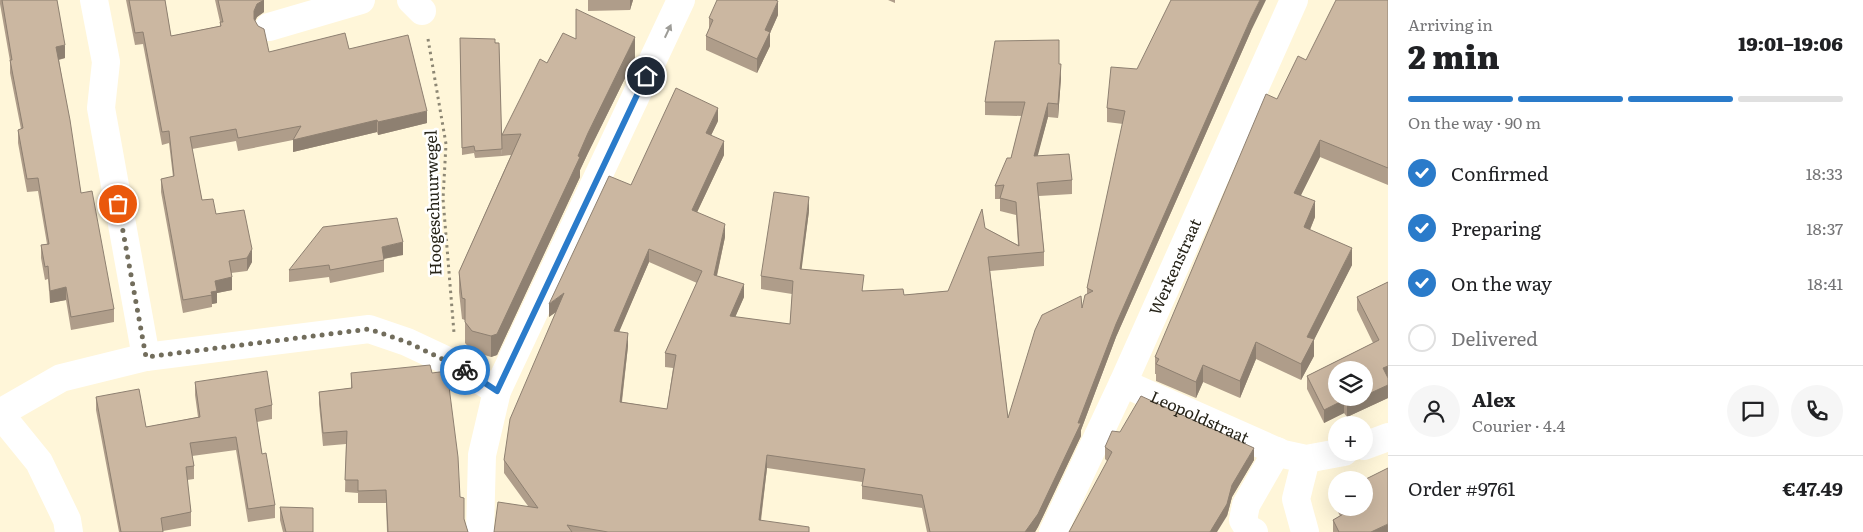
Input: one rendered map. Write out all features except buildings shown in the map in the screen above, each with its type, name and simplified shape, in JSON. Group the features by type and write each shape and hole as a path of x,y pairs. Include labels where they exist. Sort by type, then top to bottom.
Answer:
{"street":[{"path":"94,0 106,62 101,108 146,357"},
{"path":"269,27 361,0"},
{"path":"480,528 482,455 497,391 681,0"},
{"name":"Werkenstraat","path":"1053,532 1123,383 1294,0"},
{"path":"69,532 67,520 39,462 0,414 61,378 146,357 369,329 407,342 456,365 497,391"},
{"name":"Leopoldstraat","path":"1123,383 1277,451 1306,459 1328,455"},
{"path":"1373,442 1388,436"},
{"path":"1254,532 1249,530 1243,520 1246,505 1277,451"},
{"path":"1305,532 1296,499 1306,459"}],"path":[{"name":"Hoogeschuurwegel","path":"417,6 446,144 443,199 456,365"}],"way so far":[{"path":"118,204 146,357 369,329 407,342 465,370"}],"route":[{"path":"465,370 497,391 646,76"}]}
